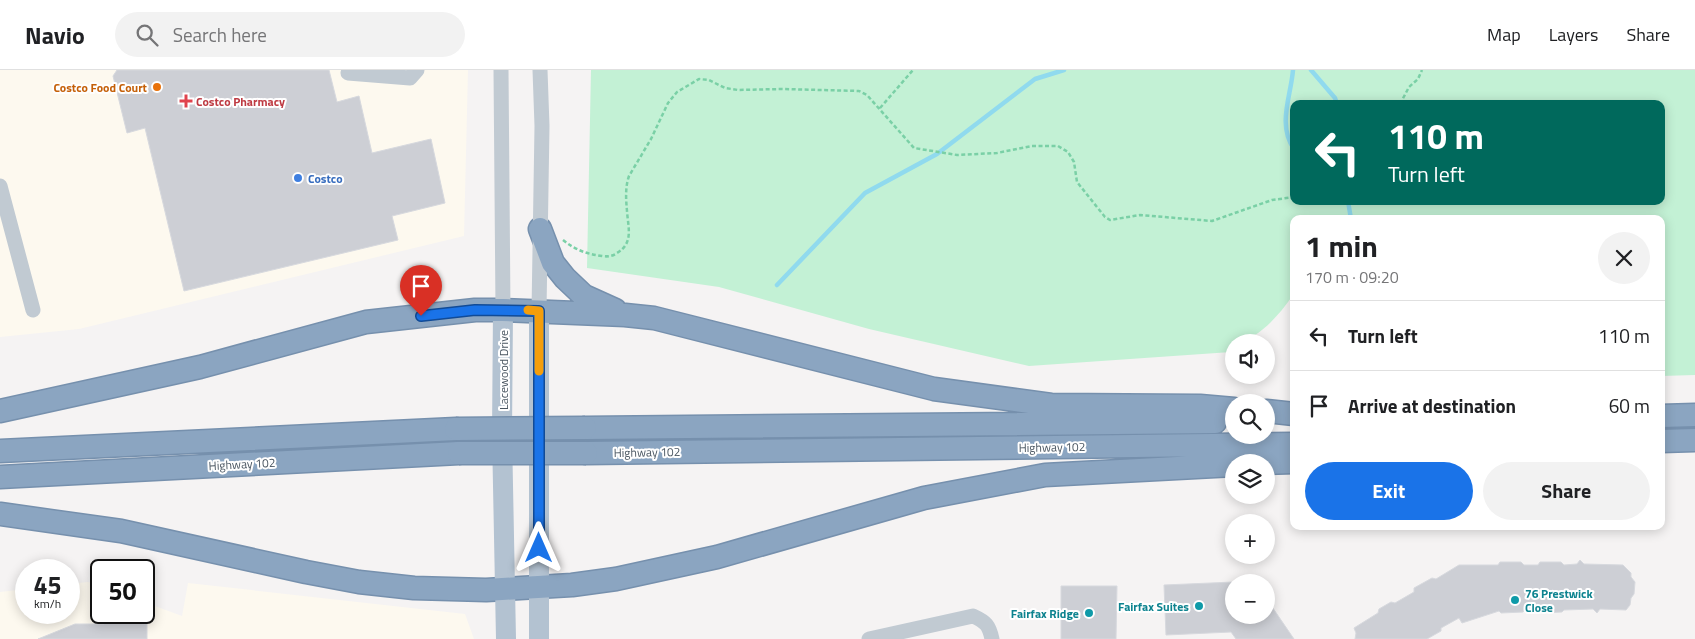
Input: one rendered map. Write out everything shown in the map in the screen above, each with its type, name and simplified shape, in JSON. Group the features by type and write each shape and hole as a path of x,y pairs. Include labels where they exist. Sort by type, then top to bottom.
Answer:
{"highway":[{"path":"540,223 553,262 565,278 584,296 625,315"},
{"path":"0,410 200,367 366,322 475,310 539,311 654,318 934,389 1051,406 1200,406 1225,408"},
{"path":"1275,413 1290,414"},
{"path":"1665,416 1695,415"},
{"path":"1275,421 1290,420"},
{"name":"Highway 102","path":"0,451 456,430 1225,422"},
{"path":"1665,441 1690,440"},
{"name":"Highway 102","path":"0,477 459,453 1290,444"},
{"path":"1275,463 1290,462"},
{"path":"0,514 121,531 359,582 465,590 572,585 625,577 717,557 924,498 1045,475 1225,465"}],"main road":[{"name":"Lacewood Drive","path":"503,310 502,434 506,639"},
{"path":"539,311 539,639"}],"street":[{"path":"348,73 410,78 417,70"},
{"name":"Lacewood Drive","path":"501,70 503,310"},
{"path":"539,311 542,126 540,70"},
{"path":"0,186 33,310"},
{"path":"869,639 973,616 985,621 992,639"}],"path":[{"path":"880,108 913,70"},
{"path":"1402,100 1409,87 1418,79 1422,70"},
{"path":"540,223 574,248 584,252 607,257 615,255 624,248 630,232 626,204 629,176 651,139 668,104 677,92 699,79 710,80 725,88 738,90 859,91 867,95 880,108 914,148 957,155 997,153 1032,146 1058,146 1068,152 1074,162 1077,182 1105,218 1110,220 1140,215 1212,221 1272,200 1290,198"}],"shaded area":[{"path":"0,70 468,70 464,236 79,329 0,337"},
{"path":"80,583 90,583 90,624 155,624 155,606 182,616 188,583 465,614 474,639 0,639 0,592 15,590 15,624 80,624"}],"green space":[{"path":"591,70 1695,70 1695,375 1665,376 1665,215 1290,215 1290,299 1257,334 1225,334 1225,352 1029,366 869,329 719,287 587,268"}],"building":[{"name":"Costco","path":"117,70 329,70 337,102 359,96 372,153 431,139 445,203 392,216 398,240 184,291 145,128 127,133 113,76"},
{"name":"76 Prestwick Close","path":"1580,560 1584,564 1623,565 1631,573 1631,577 1635,582 1634,594 1626,610 1600,609 1597,613 1593,609 1541,613 1538,610 1525,609 1523,612 1501,613 1499,611 1462,623 1459,618 1441,628 1441,631 1427,639 1355,639 1356,633 1354,628 1378,613 1379,609 1391,602 1395,603 1414,592 1414,588 1432,578 1436,579 1459,565 1498,565 1500,562 1521,562 1524,565 1538,565 1540,562 1561,562 1564,565 1577,564"},
{"name":"Fairfax Suites","path":"1225,582 1225,624 1275,624 1275,611 1294,639 1236,639 1231,632 1166,635 1164,585"},
{"name":"Fairfax Ridge","path":"1061,586 1117,586 1116,639 1061,639"},
{"path":"75,624 147,624 147,639 38,639"}],"waterway":[{"path":"777,285 865,193 937,154 1035,79 1064,70"},
{"path":"1290,142 1286,130 1286,110 1293,70"},
{"path":"1311,70 1336,100"},
{"path":"1349,205 1350,215"}],"slow traffic":[{"path":"528,310 539,311 539,371"}],"place":[{"name":"Costco Food Court","path":"157,87"},
{"name":"Costco Pharmacy","path":"186,101"},
{"name":"Costco","path":"298,178"},
{"name":"76 Prestwick Close","path":"1515,600"},
{"name":"Fairfax Suites","path":"1199,606"},
{"name":"Fairfax Ridge","path":"1089,613"}],"route":[{"path":"421,316 475,310 539,311 539,548"}]}
